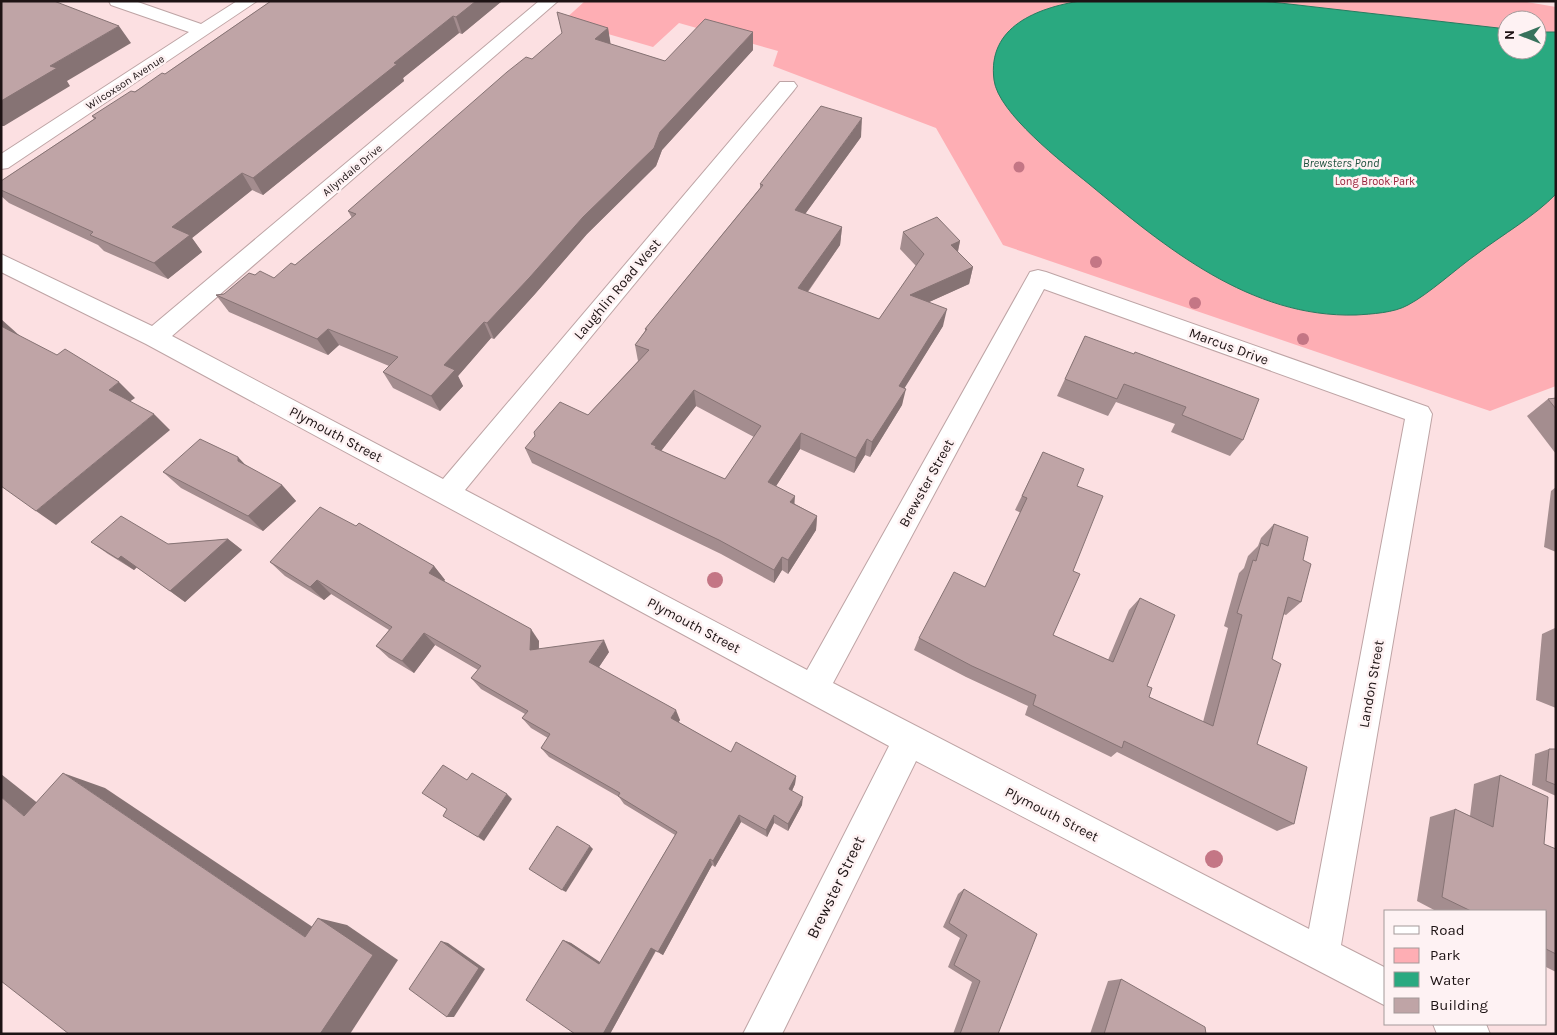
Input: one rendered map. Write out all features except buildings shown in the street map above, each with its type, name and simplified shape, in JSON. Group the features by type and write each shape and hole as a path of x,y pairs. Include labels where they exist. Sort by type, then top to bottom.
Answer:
{"street":[{"path":"117,1 204,31"},
{"name":"Wilcoxson Avenue","path":"1,163 249,1"},
{"name":"Allyndale Drive","path":"154,338 550,1"},
{"name":"Laughlin Road West","path":"447,493 786,86"},
{"name":"Plymouth Street","path":"1,262 154,338 908,740 1384,987"},
{"name":"Marcus Drive","path":"1038,278 1419,414"},
{"name":"Brewster Street","path":"813,689 1038,278"},
{"name":"Landon Street","path":"1322,954 1419,414"},
{"name":"Brewster Street","path":"762,1034 908,740"},
{"path":"1454,1025 1471,1034"}],"green space":[{"name":"Long Brook Park","path":"585,1 1521,1 1556,7 1556,386 1490,411 1003,245 936,128 773,66 778,51 679,23 653,47 563,21"}],"water":[{"name":"Brewsters Pond","path":"1080,1 1261,1 1497,28 1497,60 1547,60 1547,32 1556,32 1556,194 1528,218 1425,294 1402,308 1382,313 1356,315 1317,313 1280,305 1245,291 1211,274 1179,254 1064,164 1033,137 1007,107 998,93 994,80 994,61 999,46 1007,33 1019,23 1032,15 1064,4"}]}
